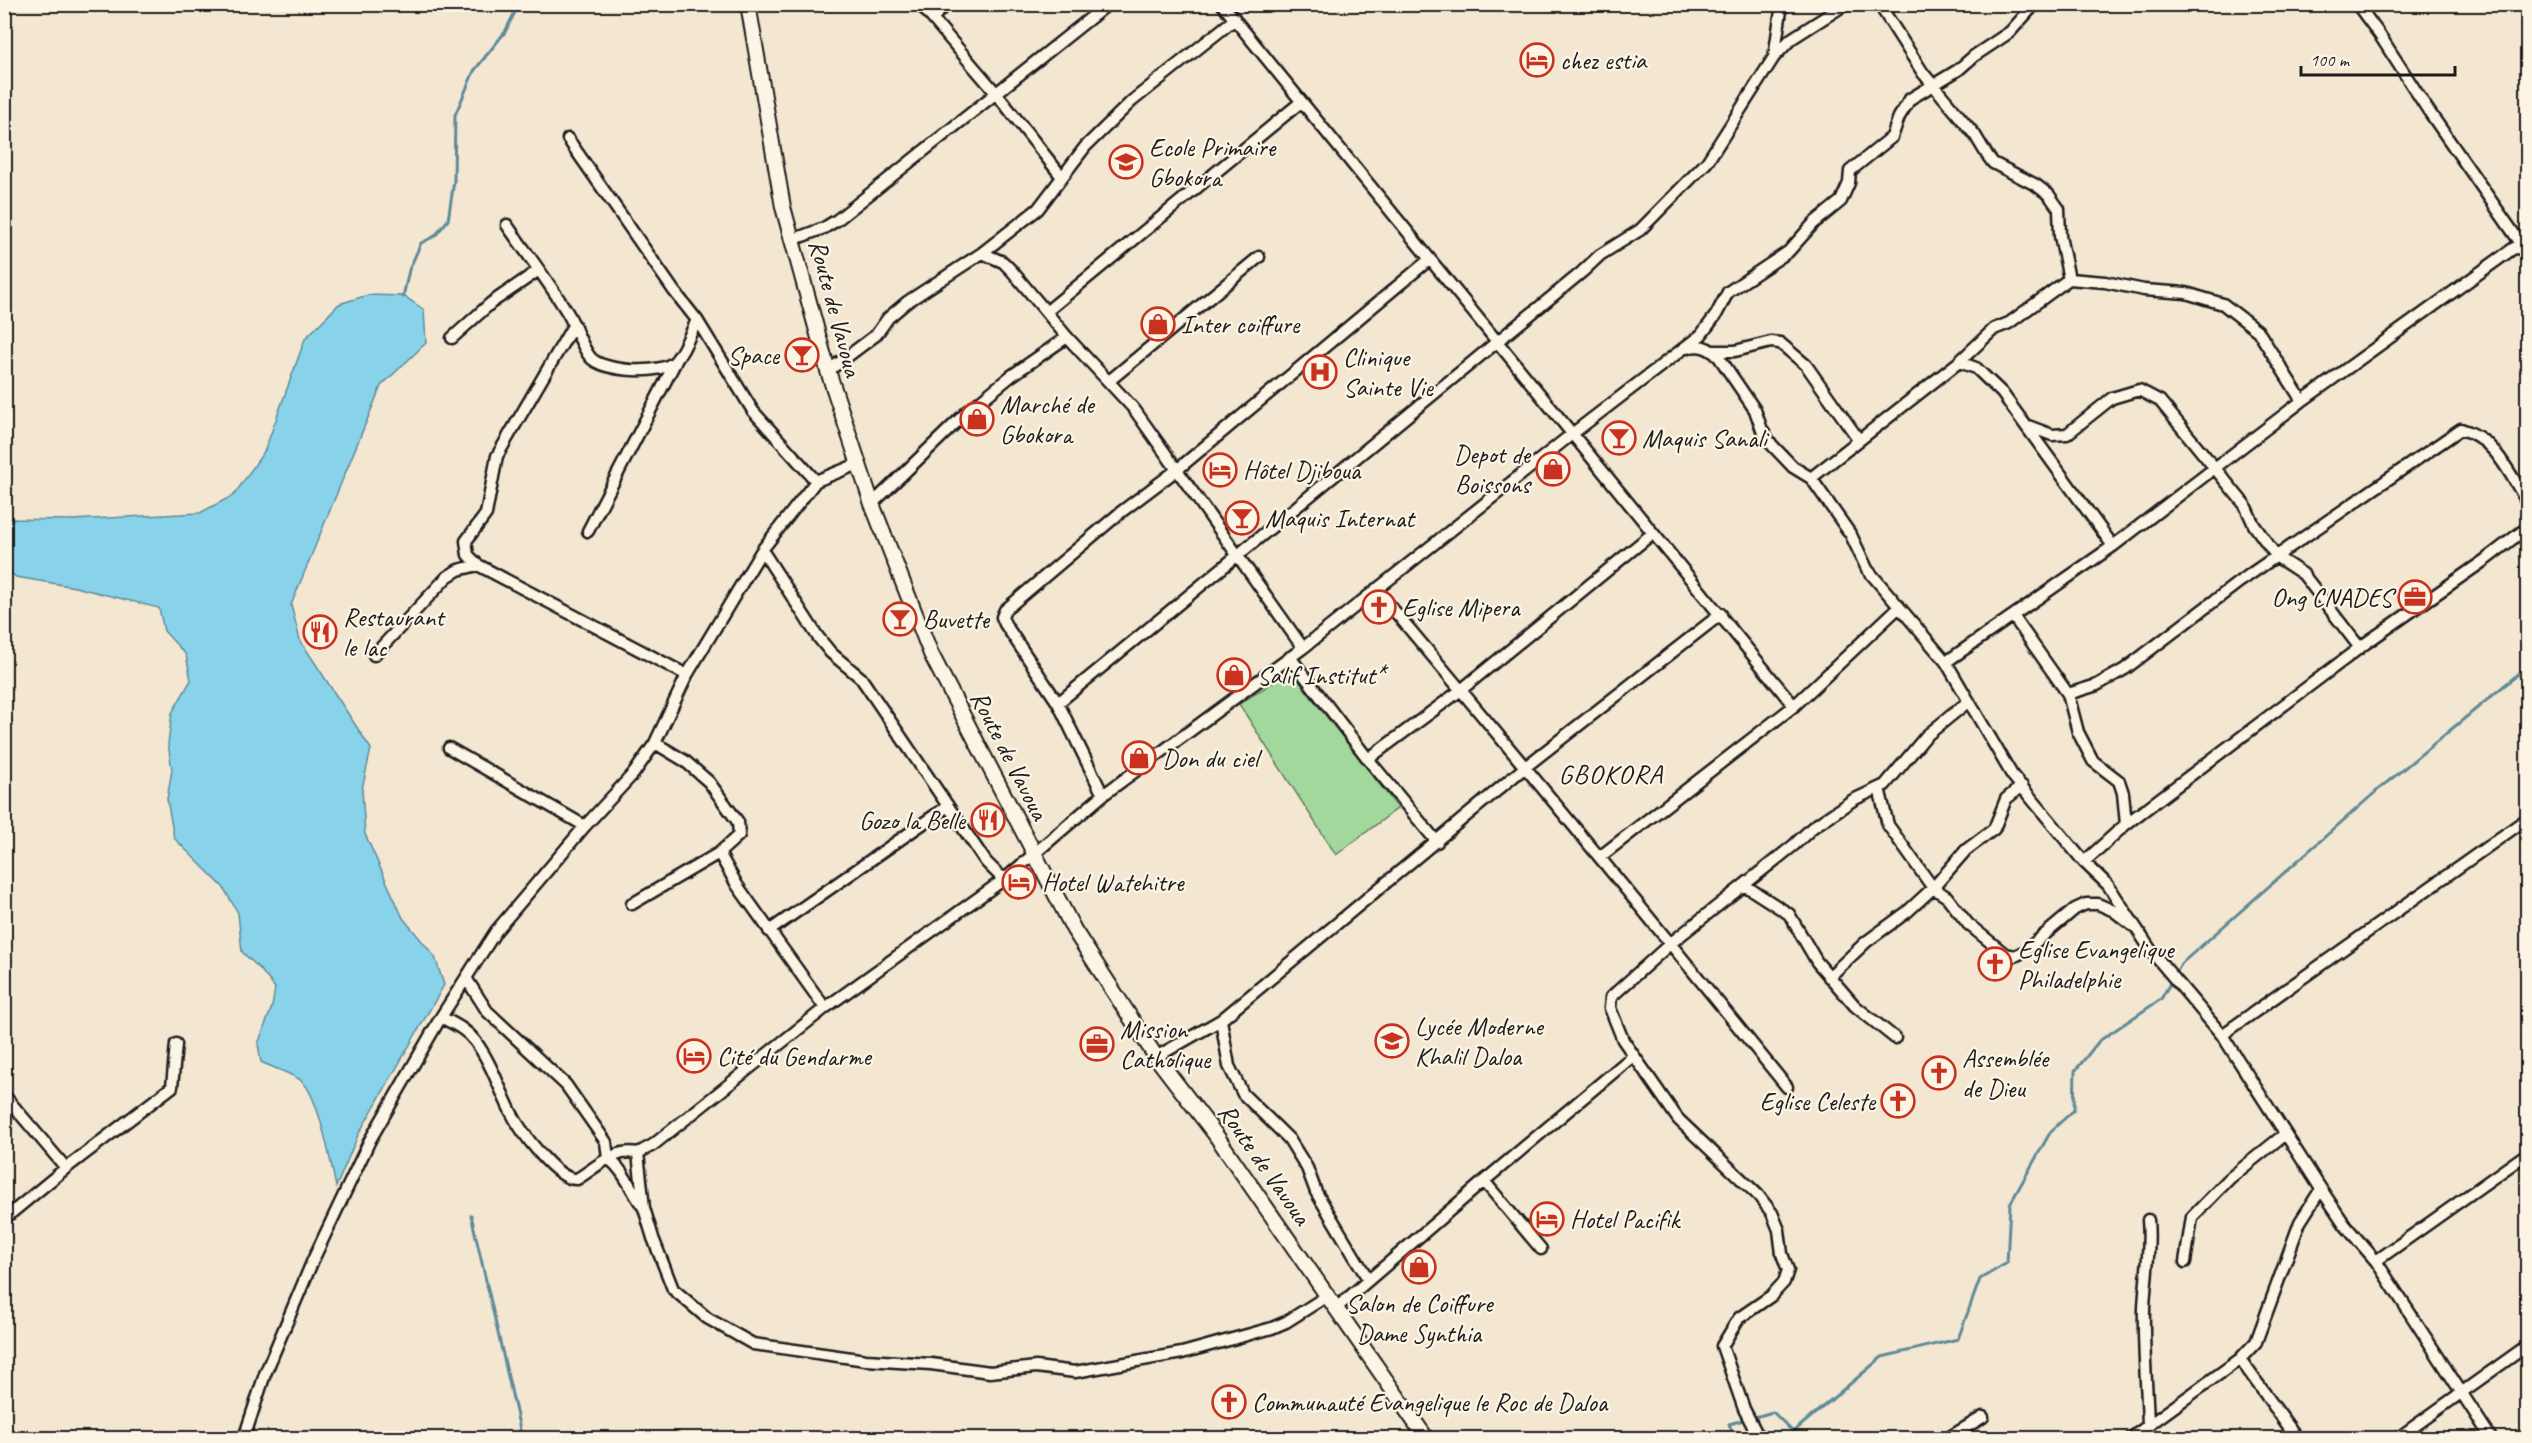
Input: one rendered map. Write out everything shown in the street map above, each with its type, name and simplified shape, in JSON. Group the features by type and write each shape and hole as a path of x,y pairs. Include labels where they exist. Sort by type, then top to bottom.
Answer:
{"main road":[{"name":"Route de Vavoua","path":"748,4 783,207 828,371 872,504 931,654 1074,930 1156,1057 1215,1134 1426,1438"}],"street":[{"path":"920,4 996,93 1062,177"},
{"path":"932,18 947,4"},
{"path":"792,240 824,228 837,220 1108,4"},
{"path":"1222,4 1794,706"},
{"path":"1774,57 1782,4"},
{"path":"1058,703 1600,255 1640,230 1707,162 1774,57 1791,39 1846,4"},
{"path":"1879,4 1923,73 1975,135 1993,163 2036,185 2049,195 2059,209 2060,236 2069,279"},
{"path":"441,1017 461,1027 473,1039 485,1056 512,1114 540,1154 564,1177 570,1180 577,1179 608,1158 627,1151 638,1153 653,1144 825,1008 1006,878 1103,795 1303,648 1680,351 1710,326 1728,292 1788,252 1814,223 1841,201 1849,183 1850,171 1892,137 1899,117 1910,99 1958,70 1974,56 2010,32 2035,4"},
{"path":"2356,4 2526,248"},
{"path":"828,371 876,334 888,318 907,302 982,253 1038,209 1085,147 1132,101 1235,19"},
{"path":"1046,312 1301,102"},
{"path":"568,139 674,291 697,320 753,411 816,481"},
{"path":"507,225 574,324 591,358 603,366 618,369 655,369 668,366 676,361"},
{"path":"1946,662 2113,546 2214,466 2514,248 2526,248"},
{"path":"982,253 1003,262 1067,338 1134,409 1303,648"},
{"path":"1109,381 1259,257"},
{"path":"1103,795 1058,703 1005,624 1002,617 1005,610 1430,259"},
{"path":"452,338 491,303 539,270"},
{"path":"1811,478 1959,362 1994,329 2009,322 2069,279 2117,284 2144,290 2186,293 2223,304 2258,331 2302,401"},
{"path":"588,531 697,320"},
{"path":"574,324 497,456 486,514 466,541 468,555 478,565 687,675"},
{"path":"872,504 972,407 1011,376 1067,338"},
{"path":"1680,351 1699,345 1713,351 1735,351 1772,342 1780,343 1806,365 1859,440"},
{"path":"1713,351 1750,401 1772,445 1793,467 1811,478 1851,535 1867,569 1946,662 2012,775 2084,862 2108,885 2141,935 2181,988 2222,1035 2345,1225 2376,1261 2491,1438"},
{"path":"1959,362 1976,368 2002,393 2113,546"},
{"path":"2028,426 2052,435 2067,434 2112,398 2139,390 2160,401 2245,505 2254,525 2277,557 2303,574 2360,648"},
{"path":"2068,694 2097,685 2125,669 2240,582 2461,429 2475,433 2494,450 2528,503"},
{"path":"244,1438 265,1374 313,1260 370,1140 441,1017 496,931 585,826 634,773 655,743 687,675 762,550 816,481 858,464"},
{"path":"2084,862 2126,824 2360,648 2486,560 2528,527"},
{"path":"1368,759 1461,690 1653,533"},
{"path":"762,550 818,637 831,653 861,678 986,862 999,875 1006,878"},
{"path":"374,655 428,594 447,577 458,570 478,565"},
{"path":"1376,589 1524,768 1601,856 1787,1087"},
{"path":"1601,856 1794,706 1899,607"},
{"path":"1156,1057 1221,1020 1524,768 1721,614"},
{"path":"2013,616 2068,694 2078,732 2092,760 2119,781 2123,793 2126,824"},
{"path":"1290,657 1368,759 1437,842"},
{"path":"1759,1438 1744,1409 1722,1346 1739,1318 1771,1296 1784,1282 1788,1270 1782,1254 1779,1230 1772,1213 1758,1195 1678,1119 1623,1040 1610,1008 1611,997 1671,943 1794,845 1813,827 1852,800 1885,785 1926,736 1969,701"},
{"path":"632,904 719,853 739,835 738,822 709,782 685,761 655,743"},
{"path":"449,748 585,826"},
{"path":"1829,976 1866,942 1907,912 1933,888 1966,850 1994,829 2006,800 2022,786"},
{"path":"1879,788 1888,825 1933,888 1947,897 1968,924 2005,954 2014,956 2025,951 2075,909 2086,904 2098,904 2114,910 2141,935"},
{"path":"769,931 948,806"},
{"path":"2222,1035 2528,818"},
{"path":"719,853 737,885 825,1008"},
{"path":"1744,885 1789,914 1817,962 1856,1006 1895,1038"},
{"path":"466,978 488,1011 566,1085 606,1142 608,1158 620,1167 633,1194 644,1208"},
{"path":"1221,1020 1229,1066 1243,1094 1289,1139 1307,1168 1316,1192 1368,1279"},
{"path":"4,1220 66,1168 172,1087 176,1044"},
{"path":"1335,1309 1633,1056"},
{"path":"4,1095 66,1168"},
{"path":"2185,1262 2192,1217 2230,1178 2285,1134"},
{"path":"638,1153 644,1208 672,1288 707,1318 753,1344 866,1360 931,1364 990,1372 1036,1367 1075,1372 1182,1353 1279,1325 1328,1296"},
{"path":"2376,1261 2528,1153"},
{"path":"1484,1181 1541,1249"},
{"path":"2131,1438 2240,1359 2256,1342 2300,1222 2321,1189"},
{"path":"2148,1220 2151,1243 2145,1279 2143,1332 2148,1426"},
{"path":"2398,1438 2528,1345"},
{"path":"2240,1359 2297,1438"},
{"path":"1948,1438 1983,1417"}],"green space":[{"path":"1291,671 1398,808 1336,855 1239,704"}],"water":[{"path":"368,295 404,296 424,310 426,343 381,386 291,605 300,640 371,749 362,789 365,834 403,918 435,957 444,985 358,1135 336,1187 324,1132 309,1090 300,1079 261,1062 258,1044 272,1007 275,988 242,952 238,913 223,887 174,838 167,799 172,770 168,744 172,713 191,680 186,655 164,631 159,608 75,587 16,577 5,570 4,519 72,520 200,513 234,495 265,450 305,339 339,304"}],"waterway":[{"path":"403,297 409,270 421,243 435,236 448,220 454,181 455,115 474,71 505,32 519,4"},
{"path":"2175,974 2182,963 2379,789 2528,666"},
{"path":"1735,1438 1729,1424 1773,1412 1793,1432 1882,1357 1958,1339 1980,1279 2007,1263 2010,1204 2051,1131 2074,1110 2075,1071 2099,1041 2161,999 2172,980"},
{"path":"471,1215 522,1438"}],"place":[{"name":"chez estia","path":"1537,60"},
{"name":"Ecole Primaire Gbokora","path":"1126,162"},
{"name":"Inter coiffure","path":"1158,324"},
{"name":"Space","path":"802,355"},
{"name":"Clinique Sainte Vie","path":"1320,372"},
{"name":"Marché de Gbokora","path":"977,419"},
{"name":"Maquis Sanali","path":"1619,438"},
{"name":"Depot de Boissons","path":"1553,469"},
{"name":"Hôtel Djiboua","path":"1220,470"},
{"name":"Maquis Internat","path":"1242,518"},
{"name":"Ong CNADES","path":"2415,597"},
{"name":"Eglise Mipera","path":"1379,607"},
{"name":"Buvette","path":"900,619"},
{"name":"Restaurant le lac","path":"320,632"},
{"name":"Salif Institut*","path":"1234,675"},
{"name":"Don du ciel","path":"1139,758"},
{"name":"Gozo la Belle","path":"988,820"},
{"name":"Hotel Watehitre","path":"1019,882"},
{"name":"Eglise Evangelique Philadelphie","path":"1995,964"},
{"name":"Lycée Moderne Khalil Daloa","path":"1392,1041"},
{"name":"Mission Catholique","path":"1097,1044"},
{"name":"Cité du Gendarme","path":"694,1056"},
{"name":"Assemblée de Dieu","path":"1939,1073"},
{"name":"Eglise Celeste","path":"1898,1101"},
{"name":"Hotel Pacifik","path":"1547,1219"},
{"name":"Salon de Coiffure Dame Synthia","path":"1419,1267"},
{"name":"Communauté Evangelique le Roc de Daloa","path":"1229,1402"}],"district":[{"name":"GBOKORA","path":"1611,774"}]}
